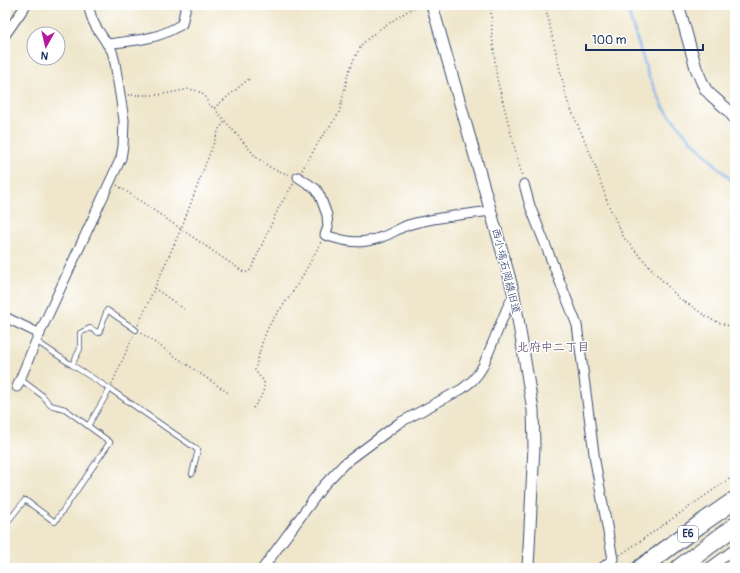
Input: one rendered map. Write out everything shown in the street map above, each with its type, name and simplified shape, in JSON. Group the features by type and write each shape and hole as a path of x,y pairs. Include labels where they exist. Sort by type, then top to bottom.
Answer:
{"highway":[{"name":"E6","path":"641,568 735,500"},
{"name":"E6","path":"679,568 735,526"}],"street":[{"path":"5,35 26,5"},
{"path":"18,383 121,158 124,120 115,63 112,51 96,27 88,5"},
{"path":"107,44 135,41 160,35 171,30 182,24 186,5"},
{"name":"西小塙石岡線旧道","path":"432,5 514,295 533,410 534,446 528,568"},
{"path":"678,5 696,68 702,82 706,90 728,110 735,119"},
{"path":"298,177 316,189 320,196 327,215 328,227 325,235 353,242 369,241 407,226 438,218 490,210"},
{"path":"524,184 530,206 577,325 595,461 613,559 602,568"},
{"path":"263,568 324,485 344,464 399,422 462,389 472,382 483,366 507,308 514,295"},
{"path":"5,317 38,337"},
{"path":"709,568 735,548"}],"lane":[{"path":"72,365 80,349 80,333 90,328 99,333 107,310 136,330"},
{"path":"38,337 72,365 110,389 198,450 192,474"},
{"path":"5,525 25,500 55,522 110,442 65,409 50,405 43,396 18,383"},
{"path":"88,426 110,389"}],"path":[{"path":"110,181 242,271 246,273 249,272 256,260 279,207 321,138 338,116 348,74 362,44 377,31 418,5"},
{"path":"491,5 492,35 497,79 524,184"},
{"path":"546,5 567,100 594,162 608,204 624,238 679,298 712,320 735,328"},
{"path":"214,108 250,78"},
{"path":"120,95 159,94 189,88 198,91 205,96 209,105 214,108 256,157 271,168 298,177"},
{"path":"110,389 181,229 218,129 224,121"},
{"path":"253,408 260,399 265,388 264,381 258,376 255,370 268,327 304,273 325,235"},
{"path":"154,288 184,309"},
{"path":"136,330 230,394"},
{"path":"613,559 735,475"}],"waterway":[{"path":"626,5 649,77 664,108 687,136 735,184"}],"district":[{"name":"北府中二丁目","path":"553,347"}]}
